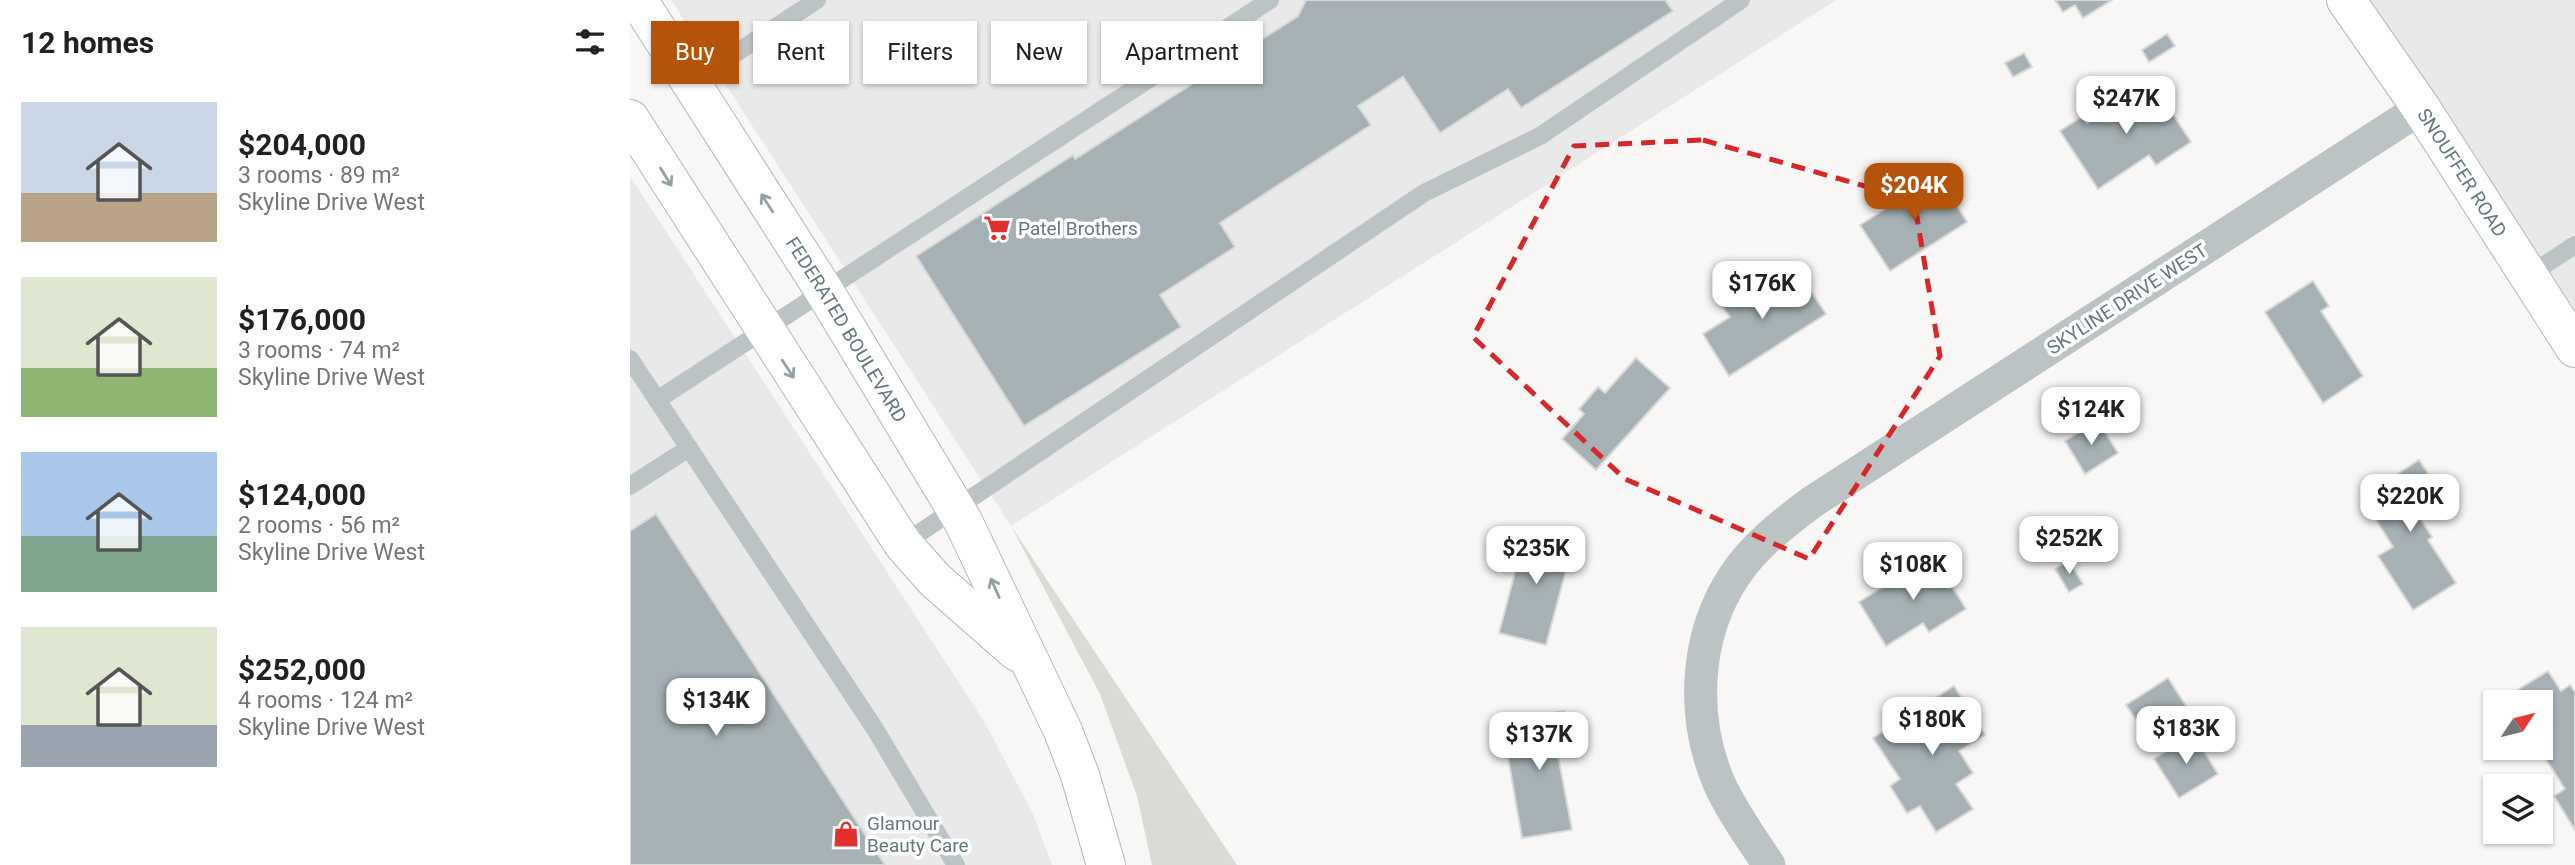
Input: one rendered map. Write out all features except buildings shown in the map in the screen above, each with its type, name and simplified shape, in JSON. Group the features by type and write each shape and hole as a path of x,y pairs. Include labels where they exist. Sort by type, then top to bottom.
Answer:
{"main road":[{"name":"FEDERATED BOULEVARD","path":"638,0 651,21"},
{"name":"SNOUFFER ROAD","path":"2346,0 2421,108 2575,348"},
{"name":"FEDERATED BOULEVARD","path":"691,84 823,289 956,508 1080,775 1106,865"},
{"name":"FEDERATED BOULEVARD","path":"630,119 903,544 935,580 1015,650 1034,673"}],"street":[{"name":"SKYLINE DRIVE WEST","path":"1769,865 1720,785 1708,751 1700,689 1709,630 1719,603 1736,573 1784,523 1841,482 2421,108"}],"lane":[{"path":"739,51 817,0"},
{"path":"657,400 823,289 1270,0"},
{"path":"903,544 1423,193 1540,136 1741,0"},
{"path":"2529,275 2575,245"},
{"path":"630,359 875,729 956,865"},
{"path":"630,486 689,448"}],"highlighted area":[{"path":"1703,140 1914,200 1940,356 1809,559 1625,479 1473,337 1574,146"}],"shaded area":[{"path":"671,0 1836,0 1011,526 725,84 739,84 739,21 685,21"},
{"path":"2333,0 2575,0 2575,342"},
{"path":"630,176 985,723 1033,814 1052,865 630,865"},
{"path":"1011,526 1237,865 1152,865 1137,796 1100,694"}],"place":[{"name":"Patel Brothers","path":"997,228"},
{"name":"Glamour Beauty Care","path":"846,834"}]}
